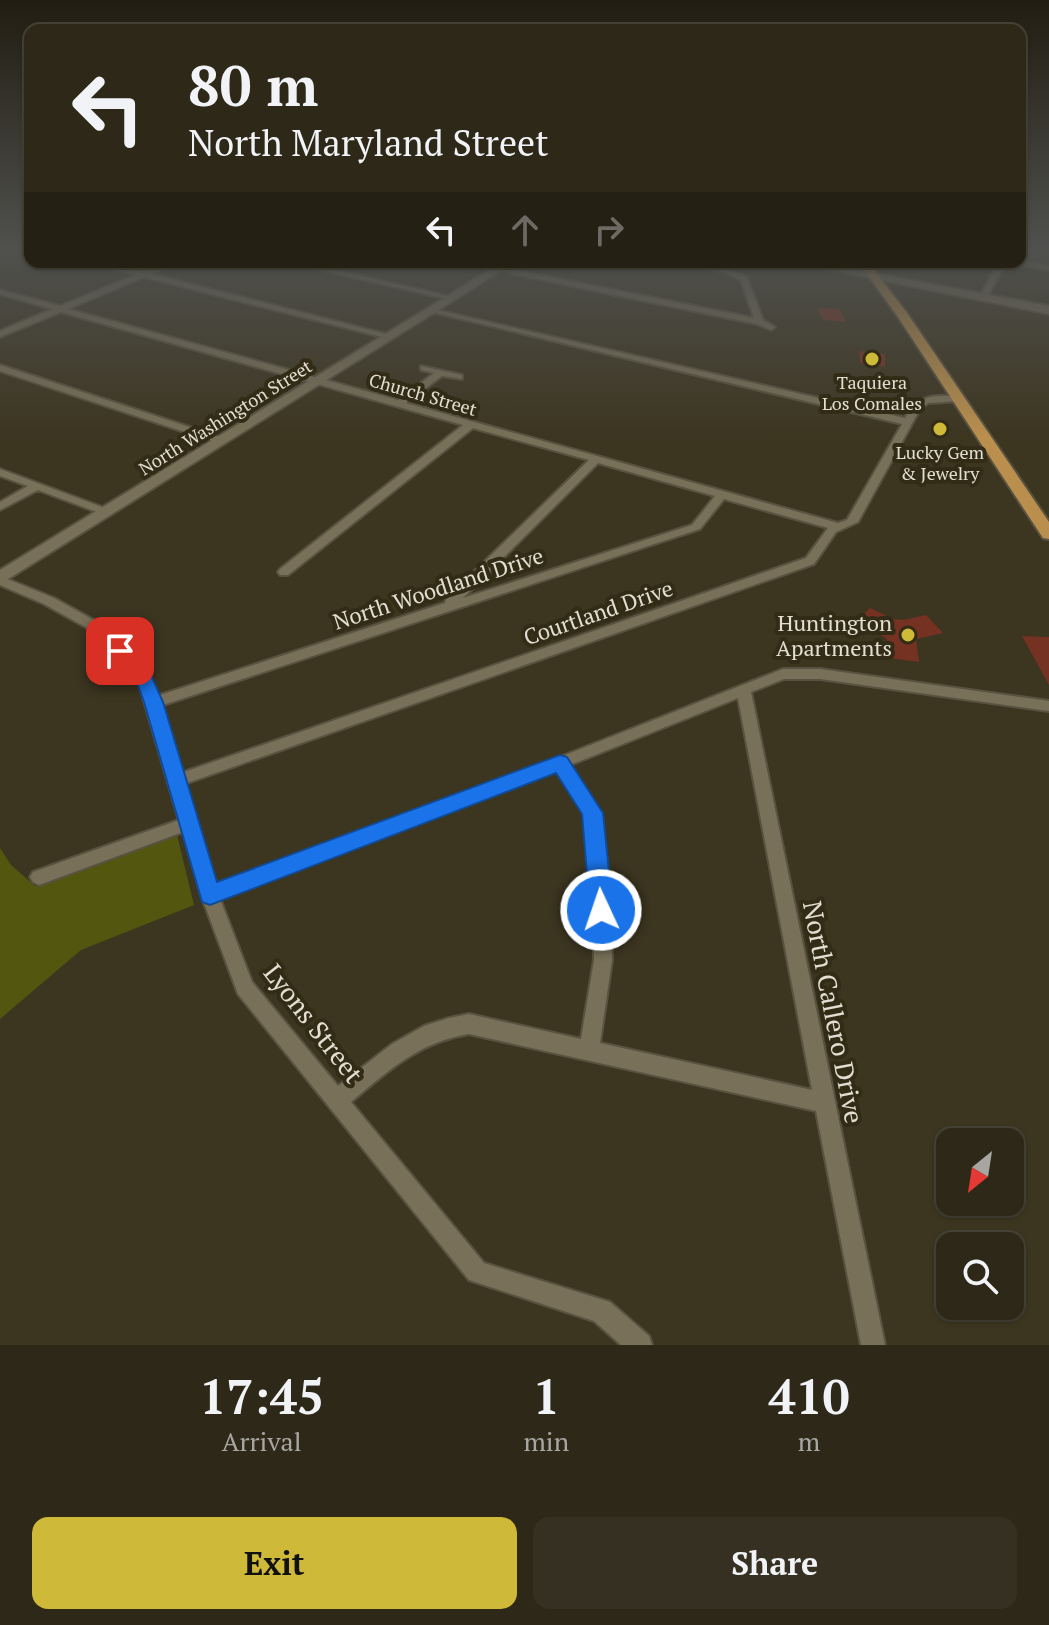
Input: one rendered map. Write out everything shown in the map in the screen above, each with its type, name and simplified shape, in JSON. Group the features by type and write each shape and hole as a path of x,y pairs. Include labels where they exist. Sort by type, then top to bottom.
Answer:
{"main road":[{"path":"900,313 1049,534"}],"street":[{"path":"0,334 51,313"},
{"name":"Church Street","path":"73,313 838,527"},
{"path":"296,313 390,336"},
{"name":"North Washington Street","path":"0,579 429,313"},
{"path":"440,313 907,422"},
{"path":"718,313 771,327"},
{"path":"756,313 759,322"},
{"path":"0,368 222,441"},
{"path":"424,368 459,377"},
{"path":"399,404 441,372"},
{"name":"Courtland Drive","path":"176,781 810,561 838,527 852,522 920,403 958,399"},
{"path":"284,572 471,424"},
{"path":"448,604 596,459"},
{"path":"0,472 106,512"},
{"path":"0,507 37,486"},
{"name":"North Woodland Drive","path":"154,702 448,604 696,527 722,494"},
{"name":"Lyons Street","path":"0,579 94,626 144,678 154,702 210,895 245,988 477,1272 601,1311 640,1345"},
{"path":"210,895 560,763 783,674 808,672 1049,706"},
{"name":"North Callero Drive","path":"743,689 873,1345"},
{"path":"560,763 592,813 601,884 603,960 589,1050"},
{"path":"39,877 189,823"},
{"path":"338,1099 409,1042 444,1026 469,1024 826,1103"}],"shaded area":[{"path":"177,835 194,905 81,950 0,1019 0,848 11,865 35,886"}],"building":[{"path":"819,313 841,313 846,322 823,320"},
{"name":"Taquiera Los Comales","path":"859,351 885,354 885,367 860,363"},
{"name":"Huntington Apartments","path":"870,608 893,619 926,615 943,633 916,639 919,662 890,658 887,639 857,621"},
{"path":"1022,636 1049,637 1049,685"}],"place":[{"name":"Taquiera Los Comales","path":"872,359"},
{"name":"Lucky Gem & Jewelry","path":"940,429"},
{"name":"Huntington Apartments","path":"908,635"}],"route":[{"path":"120,651 144,678 154,702 210,895 560,763 592,813 601,884 601,910"}]}
